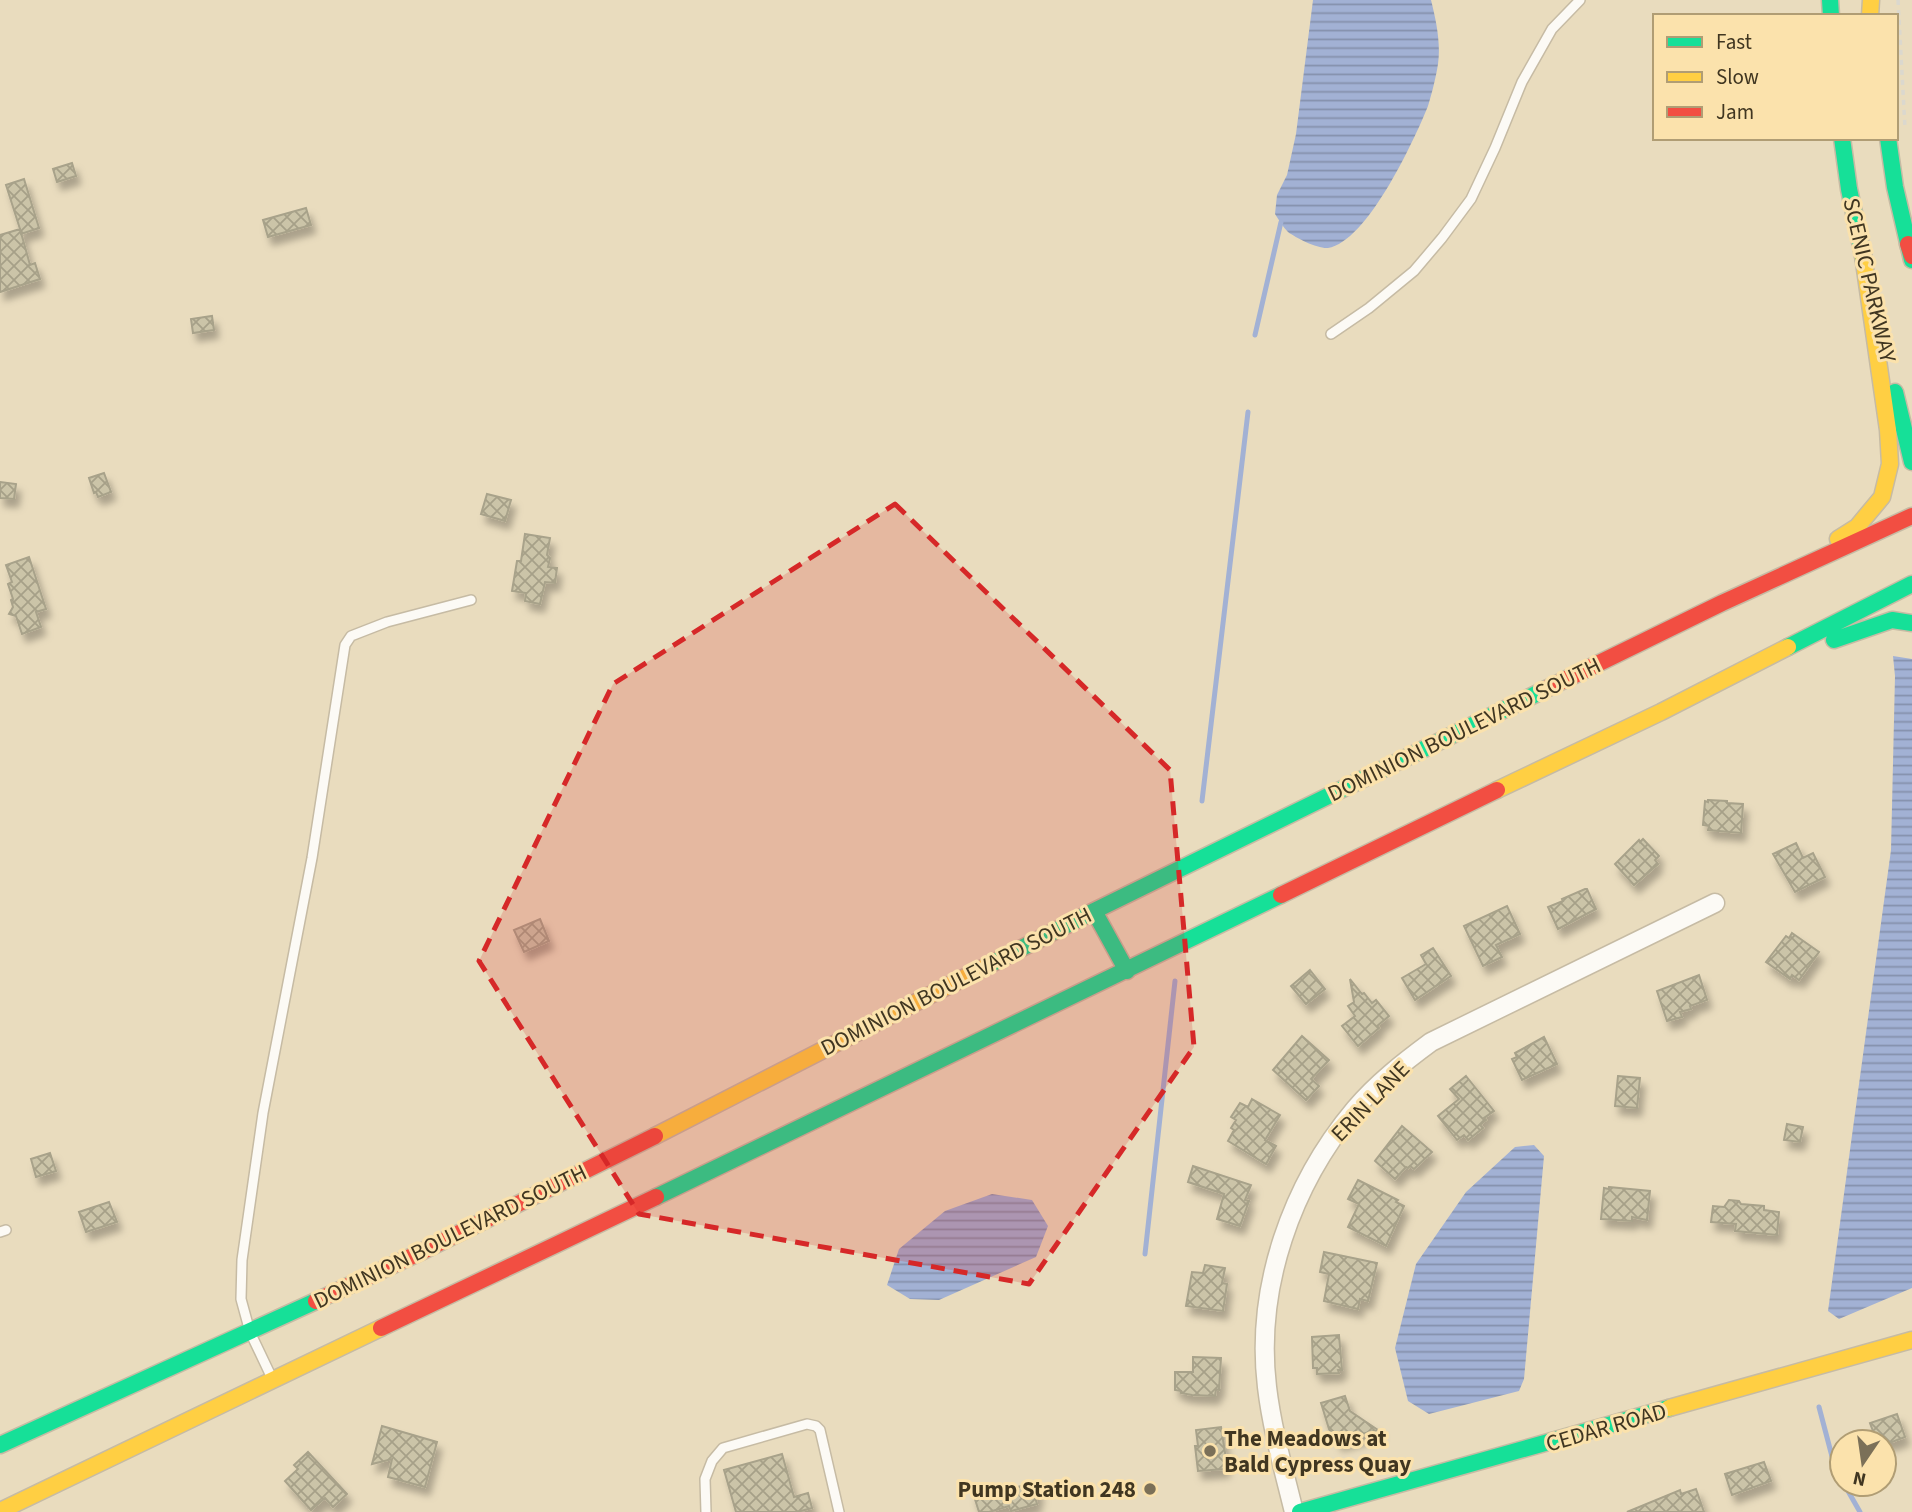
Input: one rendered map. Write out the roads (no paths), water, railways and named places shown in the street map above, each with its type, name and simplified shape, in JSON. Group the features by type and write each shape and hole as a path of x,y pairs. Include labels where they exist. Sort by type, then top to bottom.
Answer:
{"main road":[{"name":"SCENIC PARKWAY","path":"1842,140 1849,190 1912,462"},
{"name":"SCENIC PARKWAY","path":"1888,140 1895,187 1911,254"},
{"path":"1761,585 1857,527 1882,497 1890,464 1888,430 1862,248"},
{"name":"DOMINION BOULEVARD SOUTH","path":"0,1445 421,1252 645,1141 1094,911 1761,585 1912,516"},
{"path":"0,1510 1661,712 1912,584"},
{"path":"1727,677 1892,620 1912,623"},
{"path":"1094,911 1126,971"},
{"name":"CEDAR ROAD","path":"1300,1512 1912,1340"}],"street":[{"name":"ERIN LANE","path":"1294,1512 1274,1434 1266,1384 1265,1335 1270,1285 1283,1237 1301,1190 1326,1147 1356,1108 1392,1072 1431,1042 1716,903"}],"lane":[{"path":"1331,334 1369,308 1414,271 1442,238 1471,199 1522,82 1552,29 1580,0"},
{"path":"272,1379 250,1332 241,1299 242,1260 263,1113 312,858 345,645 351,636 387,622 471,600"},
{"path":"706,1512 705,1479 712,1461 723,1448 807,1424 820,1430 839,1512"}],"water":[{"path":"1313,0 1431,0 1439,56 1428,106 1387,188 1358,228 1343,242 1328,248 1313,245 1288,232 1275,214 1277,195 1287,175 1296,134"},
{"path":"1893,656 1912,659 1912,1288 1839,1319 1828,1311 1891,850 1895,676"},
{"path":"1534,1145 1544,1156 1524,1379 1519,1391 1429,1414 1408,1401 1395,1348 1416,1264 1466,1192 1515,1147"},
{"path":"992,1194 1032,1200 1048,1226 1036,1257 939,1300 910,1299 887,1285 899,1249 945,1211"}],"waterway":[{"path":"1255,335 1281,222"},
{"path":"1202,801 1248,412"},
{"path":"1145,1254 1175,981"},
{"path":"1819,1407 1828,1441"},
{"path":"1852,1498 1860,1512"}],"place":[{"name":"The Meadows at Bald Cypress Quay","path":"1210,1451"},
{"name":"Pump Station 248","path":"1150,1489"}]}
